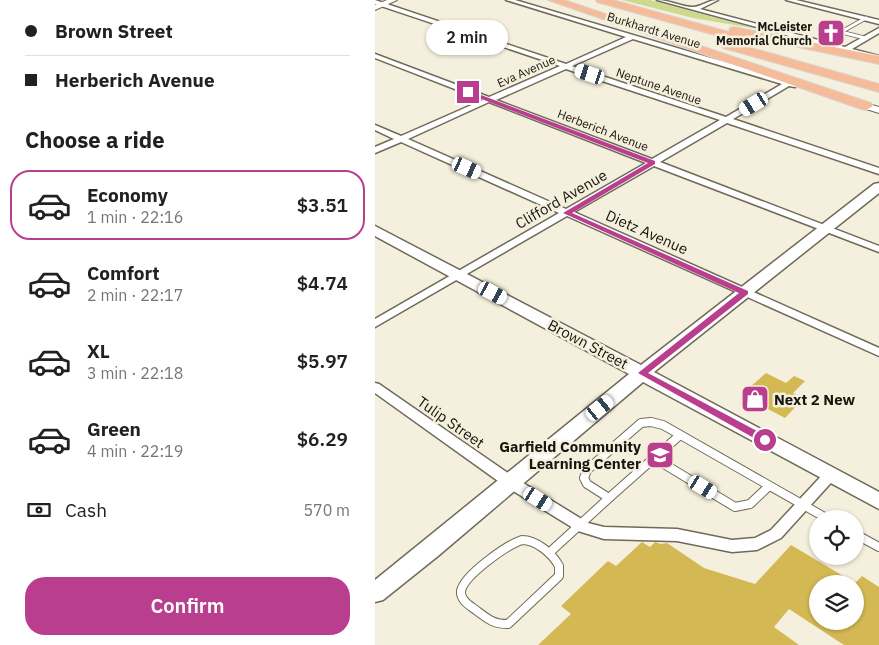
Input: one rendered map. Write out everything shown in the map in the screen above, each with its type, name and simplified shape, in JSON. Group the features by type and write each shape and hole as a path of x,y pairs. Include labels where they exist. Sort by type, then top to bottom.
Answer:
{"highway":[{"path":"553,0 866,106"},
{"path":"566,0 879,88"},
{"path":"601,0 879,77"},
{"path":"610,0 701,23 879,59"}],"main road":[{"path":"375,593 430,550 642,373 879,187"},
{"name":"Brown Street","path":"375,230 879,501"}],"street":[{"path":"377,5 393,0"},
{"name":"Burkhardt Avenue","path":"509,0 879,110"},
{"path":"660,0 879,59"},
{"path":"695,9 715,0"},
{"path":"789,0 879,22"},
{"name":"Neptune Avenue","path":"377,5 879,171"},
{"path":"847,50 879,30"},
{"name":"Eva Avenue","path":"375,150 632,37"},
{"name":"Herberich Avenue","path":"375,56 879,249"},
{"name":"Clifford Avenue","path":"375,324 788,84"},
{"name":"Dietz Avenue","path":"375,127 879,352"},
{"name":"Tulip Street","path":"375,387 510,482 580,525 604,533 677,535 732,546 757,544 775,534 831,475"}],"lane":[{"path":"865,38 841,32 866,18"},
{"path":"609,498 587,484 584,478 587,470 641,423 651,422 663,425 812,510"},
{"path":"549,553 680,435"},
{"path":"654,458 735,507 743,508 749,506 769,486"},
{"path":"520,539 529,540 549,553 559,562 561,568 559,576 508,624 494,624 463,600 461,592 465,583 510,544 520,539"},
{"path":"864,539 879,547"}],"green space":[{"path":"622,0 650,0 758,29 693,18"}],"building":[{"path":"766,373 786,383 794,376 805,381 793,393 804,398 785,418 741,395"},
{"path":"642,542 650,547 655,542 667,543 704,568 755,584 791,545 809,556 809,565 825,565 842,575 809,575 809,622 789,609 774,627 799,645 538,645 571,614 561,606 608,561 616,566"},
{"path":"864,577 879,587 879,645 844,645 821,630 864,630"}],"place":[{"name":"McLeister Memorial Church","path":"831,33"},
{"name":"Next 2 New","path":"755,399"},
{"name":"Garfield Community Learning Center","path":"660,455"}],"route":[{"path":"468,92 653,162 566,213 745,293 642,373 765,440"}]}
